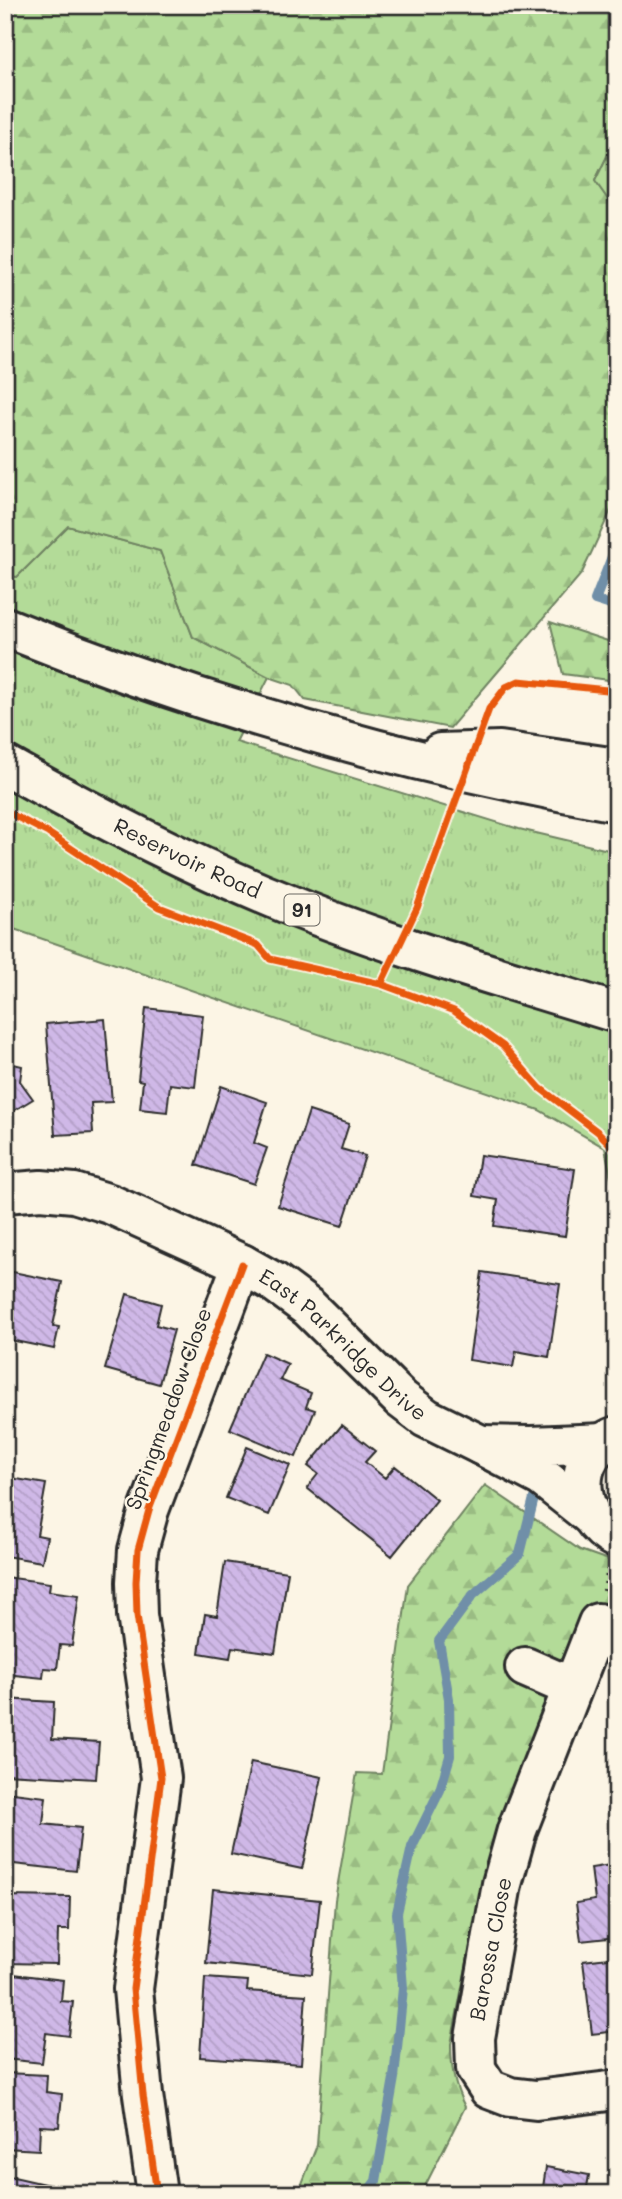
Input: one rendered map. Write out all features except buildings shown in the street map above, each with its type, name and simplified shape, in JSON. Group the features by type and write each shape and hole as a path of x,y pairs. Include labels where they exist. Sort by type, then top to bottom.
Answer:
{"street":[{"path":"5,627 82,659 299,729 511,783 617,802"},
{"path":"392,754 500,751 617,768"},
{"name":"Reservoir Road","path":"5,765 80,807 189,862 289,905 434,957 617,1013"},
{"name":"East Parkridge Drive","path":"5,1193 40,1190 74,1193 110,1204 242,1264 274,1282 309,1308 401,1399 426,1418 542,1477 607,1531"},
{"name":"Springmeadow Close","path":"157,2194 143,2095 133,1989 161,1778 137,1615 138,1550 149,1510 242,1264"},
{"path":"607,1531 583,1500 584,1476 593,1454 612,1434"},
{"name":"East Parkridge Drive","path":"481,1445 531,1446 612,1434"},
{"name":"Barossa Close","path":"598,1623 517,1830 502,1884 475,2038 476,2069 489,2089 510,2097 537,2100 617,2090"},
{"path":"525,1667 572,1687"}],"path":[{"path":"598,1623 607,1531"}],"green space":[{"path":"5,5 617,5 617,136 595,181 617,212 617,497 582,573 450,728 305,700 293,685 269,677 193,637 160,551 68,526 17,577 5,575"},
{"path":"617,136 617,212 595,181"},
{"path":"68,526 160,551 193,637 269,677 236,742 519,829 617,852 617,1208 605,1148 539,1110 5,926 5,575 17,577"},
{"path":"550,622 617,644 617,681 563,674"},
{"path":"485,1485 580,1550 617,1563 617,1616 534,1735 486,1864 451,2044 454,2076 465,2107 421,2194 298,2194 317,2145 335,1900 357,1773 382,1774 408,1585"}],"waterway":[{"path":"617,544 595,600 617,607"},
{"path":"366,2194 376,2181 394,2078 403,1988 397,1913 412,1847 440,1790 450,1756 449,1699 439,1641 473,1595 520,1554 534,1498"}],"cycle path":[{"path":"381,984 417,908 489,709 506,687 519,681 617,691"},
{"path":"5,811 48,833 159,907 258,945 270,959 381,984 454,1011 503,1046 540,1088 598,1132 617,1151"},
{"path":"157,2194 143,2095 133,1989 161,1778 137,1615 138,1550 149,1510 242,1264"}]}
